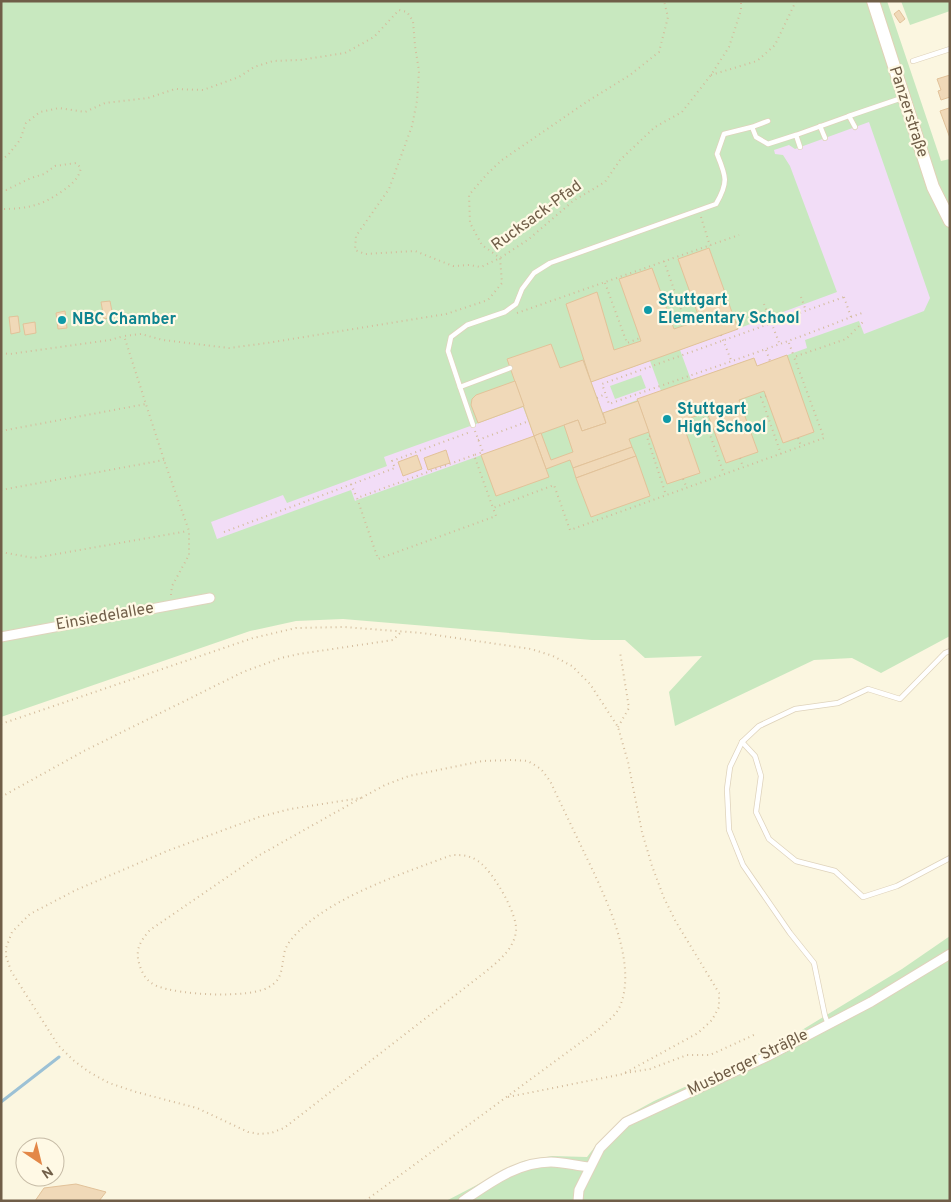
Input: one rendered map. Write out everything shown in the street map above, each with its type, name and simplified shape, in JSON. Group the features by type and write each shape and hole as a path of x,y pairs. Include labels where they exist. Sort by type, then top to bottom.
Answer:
{"main road":[{"name":"Panzerstraße","path":"873,1 933,187 950,221"}],"street":[{"name":"Einsiedelallee","path":"1,637 210,598"},
{"name":"Musberger Sträßle","path":"578,1201 579,1190 600,1148 626,1122 768,1056 871,1002 950,954"},
{"path":"463,1201 499,1177 525,1166 551,1162 590,1168"}],"lane":[{"path":"913,61 950,49"},
{"path":"752,126 756,137 768,144 904,97"},
{"path":"849,116 855,127"},
{"path":"473,425 448,351 451,337 467,325 505,312 516,304 522,290 534,273 550,264 716,204 723,192 726,177 717,154 724,134 768,121"},
{"path":"820,126 825,138"},
{"path":"796,135 800,147"},
{"path":"460,387 510,368"},
{"path":"828,1024 814,963 790,933 743,865 729,830 727,789 730,767 742,742 759,726 794,709 838,703 868,690 900,699 945,653 950,651"},
{"path":"742,742 755,756 761,776 756,812 769,839 796,861 835,871 863,897 897,886 950,858"}],"path":[{"path":"1,353 10,354 141,334 170,341 229,348 446,314 488,300 502,283 500,258 482,245 470,223 469,195 502,160 588,101 630,75 658,52 668,17 664,1"},
{"name":"Rucksack-Pfad","path":"1,160 8,155 20,140 26,123 40,112 58,108 84,112 105,103 148,98 175,90 203,90 238,77 254,67 274,61 300,60 345,53 374,37 399,10 407,12 413,21 419,71 418,101 412,126 389,189 356,236 355,250 365,254 415,251 453,266 481,266 500,258 529,239 574,201 605,182 620,160 655,127 682,112 711,75 729,47 741,10 741,1"},
{"path":"711,75 757,61 775,45 796,1"},
{"path":"1,189 6,190 44,174 55,166 66,163 76,163 81,168 79,177 72,185 48,201 32,207 1,209"},
{"path":"706,213 700,215 710,246"},
{"path":"517,313 739,235"},
{"path":"664,261 685,321 698,316"},
{"path":"605,282 627,343 640,338"},
{"path":"801,297 806,311"},
{"path":"851,317 844,297 602,384 609,404 730,360 789,342 862,313"},
{"path":"764,304 780,345"},
{"path":"794,357 846,339 864,320"},
{"path":"721,335 730,360"},
{"path":"124,336 189,531 189,555 172,586 170,605"},
{"path":"493,508 554,485 570,530 824,438 789,342"},
{"path":"766,350 770,361"},
{"path":"597,398 605,394"},
{"path":"766,396 761,398 781,454"},
{"path":"1,431 146,404"},
{"path":"709,416 704,418 724,474"},
{"path":"478,440 529,421"},
{"path":"357,498 483,452 473,425"},
{"path":"224,532 395,468 392,461 475,430"},
{"path":"650,436 646,438 666,495"},
{"path":"798,438 801,446"},
{"path":"352,484 378,559 496,516 474,455"},
{"path":"740,458 743,467"},
{"path":"1,490 164,460"},
{"path":"683,479 687,488"},
{"path":"1,552 34,558 189,531"},
{"path":"1,724 253,638 296,628 334,627 400,632 531,649 553,656 572,666 590,684 618,727 628,762 642,832 664,898 676,922 719,993 719,1008 712,1020 698,1033 622,1074"},
{"path":"1,797 84,751 243,672 281,658 299,654 393,640 400,632"},
{"path":"618,727 629,708 620,652"},
{"path":"361,798 259,817 167,851 104,877 30,914 12,932 6,948 6,956 11,971 58,1045 88,1072 109,1083 136,1092 197,1108 248,1132 259,1134 271,1133 294,1122 491,967 511,946 516,931 514,917 497,885 480,862 466,855 452,855 359,893 320,913 288,943 279,980 268,988 234,995 171,990 156,985 145,977 137,957 138,947 142,938 150,930 258,856 385,785 409,776 482,762 528,761 541,769 554,790 614,917 623,960 624,980 620,1007 599,1029 365,1201"},
{"path":"505,1098 650,1069 687,1055 710,1055 756,1034"}],"shaded area":[{"path":"853,61 947,316 243,621 197,494"}],"green space":[{"path":"1,1 887,1 941,161 950,159 950,636 881,673 852,658 814,660 675,726 669,692 702,656 645,658 625,640 592,640 343,619 296,621 250,631 1,717","holes":["869,122 930,298 924,311 864,334 859,321 805,340 807,348 757,366 754,358 691,380 680,350 837,292 790,166 783,155 775,154 774,150 789,145 795,149","650,361 661,391 603,413 591,382","523,407 534,436 355,501 351,490 217,539 211,522 283,495 287,503 387,466 384,457"]},
{"path":"901,1 950,1 950,11 910,25"},
{"path":"641,375 646,388 615,399 610,386"},
{"path":"950,936 950,1201 446,1201 523,1161 552,1156 587,1157 623,1118 654,1101 779,1044 902,969"}],"building":[{"path":"899,10 905,19 900,23 894,14"},
{"path":"950,75 950,97 941,100 938,91 941,90 937,79"},
{"path":"950,109 950,138 940,111"},
{"name":"Stuttgart Elementary School","path":"709,248 738,329 591,382 566,304 597,292 614,350 641,341 619,279 652,268 674,329 700,320 678,259"},
{"path":"110,301 113,317 104,319 101,302"},
{"name":"NBC Chamber","path":"65,311 67,328 58,329 56,313"},
{"path":"18,316 20,332 11,334 9,317"},
{"path":"35,322 36,333 25,335 23,324"},
{"path":"551,344 560,368 583,360 606,423 582,431 578,420 534,436 507,359"},
{"name":"Stuttgart High School","path":"787,355 814,432 783,443 764,391 739,400 758,452 726,463 707,412 682,421 700,473 667,484 637,399 754,358 757,366"},
{"path":"515,381 524,406 478,423 471,405 472,399 476,395"},
{"path":"638,401 649,432 629,439 632,447 573,468 570,460 546,469 534,436 541,433 551,460 573,452 564,425 578,420 582,431 606,423 603,413"},
{"path":"534,436 549,477 496,496 481,455"},
{"path":"632,447 636,456 576,478 573,468"},
{"path":"446,450 450,463 428,470 424,458"},
{"path":"417,455 422,469 403,476 398,462"},
{"path":"636,456 650,496 591,517 576,478"},
{"path":"76,1184 106,1192 99,1201 35,1201 44,1188 65,1187 65,1185"}],"waterway":[{"path":"1,1102 59,1057"}],"place":[{"name":"Stuttgart Elementary School","path":"648,310"},
{"name":"NBC Chamber","path":"62,320"},
{"name":"Stuttgart High School","path":"667,419"}]}
